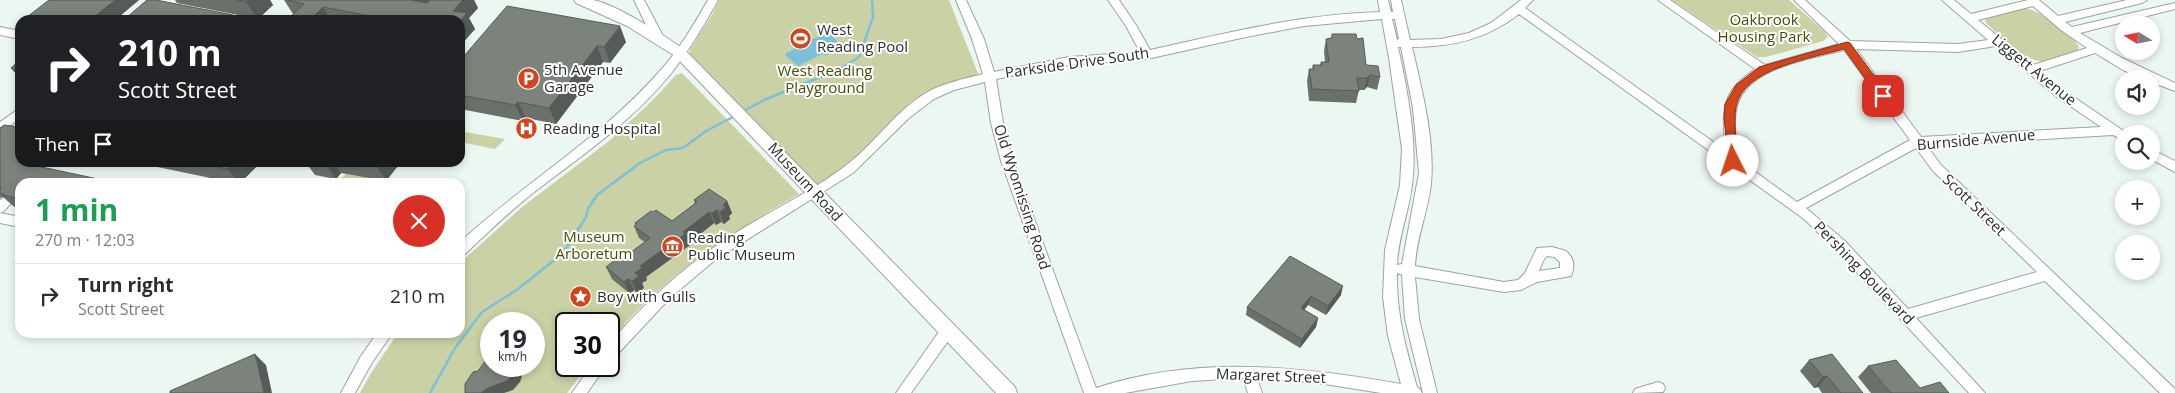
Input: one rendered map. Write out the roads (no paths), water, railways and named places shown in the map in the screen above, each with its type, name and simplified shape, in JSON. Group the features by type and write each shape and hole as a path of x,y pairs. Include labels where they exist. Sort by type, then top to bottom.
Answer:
{"main road":[{"name":"Museum Road","path":"581,0 657,36 680,53 1008,393"}],"street":[{"path":"639,0 657,36"},
{"path":"465,246 521,196 600,136 647,93 680,53 707,13 712,0"},
{"name":"Old Wyomissing Road","path":"961,0 978,39 990,77 997,123 1007,161 1091,393"},
{"path":"1113,0 1131,25 1147,55"},
{"path":"1383,0 1392,43 1408,149 1406,185 1393,237 1390,267 1392,323 1405,377 1412,393"},
{"path":"1396,0 1423,132 1425,175 1422,198 1413,233 1408,270 1412,326 1430,393"},
{"path":"1392,43 1445,42 1470,37 1485,32 1528,0"},
{"path":"1663,0 1763,69"},
{"name":"Scott Street","path":"1799,0 1847,45 1917,142 1957,190 2170,393"},
{"name":"Liggett Avenue","path":"1947,0 2072,102 2115,132"},
{"path":"2058,20 2142,0"},
{"path":"1970,18 2034,1 2094,49 2175,87"},
{"path":"2071,31 2175,6"},
{"name":"Pershing Boulevard","path":"1518,8 1796,208 1840,245 1978,393"},
{"name":"Parkside Drive South","path":"620,342 650,309 703,262 749,231 813,193 864,158 908,111 926,98 966,82 1072,61 1147,55 1327,19 1399,15"},
{"path":"0,31 15,34"},
{"path":"1733,161 1729,118 1731,104 1740,87 1763,69 1847,45 1958,48 1999,42"},
{"path":"2032,69 2084,54 2094,49"},
{"path":"3,124 15,116"},
{"name":"Burnside Avenue","path":"1796,208 1917,142 2112,130"},
{"path":"2160,158 2175,167"},
{"path":"0,218 15,221"},
{"path":"1390,267 1497,286 1513,286 1527,280"},
{"path":"1906,315 2046,275"},
{"path":"903,393 948,330"},
{"path":"348,393 366,360 382,338"},
{"path":"1248,372 1255,393"},
{"name":"Margaret Street","path":"1099,393 1162,379 1203,374 1248,372 1330,378 1412,393"},
{"path":"579,393 591,377"},
{"path":"1640,393 1658,388"}],"water":[{"path":"825,33 829,33 839,43 837,46 839,49 825,56 822,54 799,66 785,55 786,53"}],"waterway":[{"path":"742,112 764,100 840,69 859,57 873,17 872,0"},
{"path":"465,335 482,312 518,289 563,253 586,217 588,209 597,195 640,163 666,150 683,148 706,131 735,116"},
{"path":"430,393 462,338"}],"place":[{"name":"West Reading Pool","path":"801,39"},
{"name":"5th Avenue Garage","path":"528,79"},
{"name":"Reading Hospital","path":"527,129"},
{"name":"Reading Public Museum","path":"672,247"},
{"name":"Boy with Gulls","path":"581,297"}],"park label":[{"name":"Oakbrook Housing Park","path":"1764,28"},
{"name":"West Reading Playground","path":"825,80"},
{"name":"Museum Arboretum","path":"594,246"}]}
